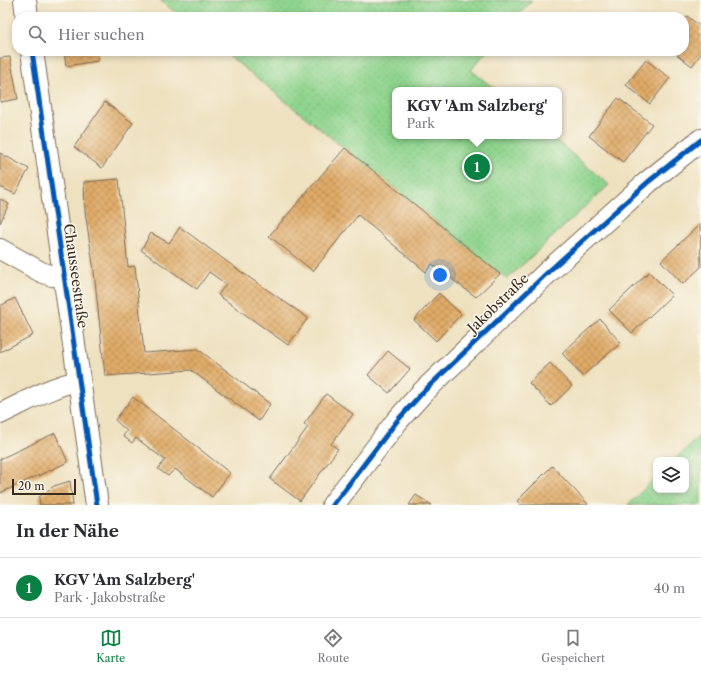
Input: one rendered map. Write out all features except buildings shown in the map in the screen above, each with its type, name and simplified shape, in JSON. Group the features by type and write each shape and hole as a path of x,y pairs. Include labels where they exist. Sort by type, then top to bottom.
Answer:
{"street":[{"path":"25,0 26,12"},
{"name":"Chausseestraße","path":"33,56 97,505"},
{"name":"Jakobstraße","path":"333,505 397,421 422,393 548,272 648,182 701,140"},
{"path":"0,249 42,272 52,276 63,275"},
{"path":"0,414 56,388 79,381"}],"green space":[{"path":"160,0 532,0 521,12 175,12"},
{"path":"229,56 483,56 471,70 492,87 392,87 392,139 555,139 609,185 507,279"},
{"path":"701,434 701,505 628,505 653,480 653,493 689,493 689,457 677,457"}],"cycle path":[{"path":"33,56 97,505"},
{"path":"333,505 397,421 422,393 548,272 648,182 701,140"}],"place":[{"name":"KGV 'Am Salzberg'","path":"477,167"}]}
